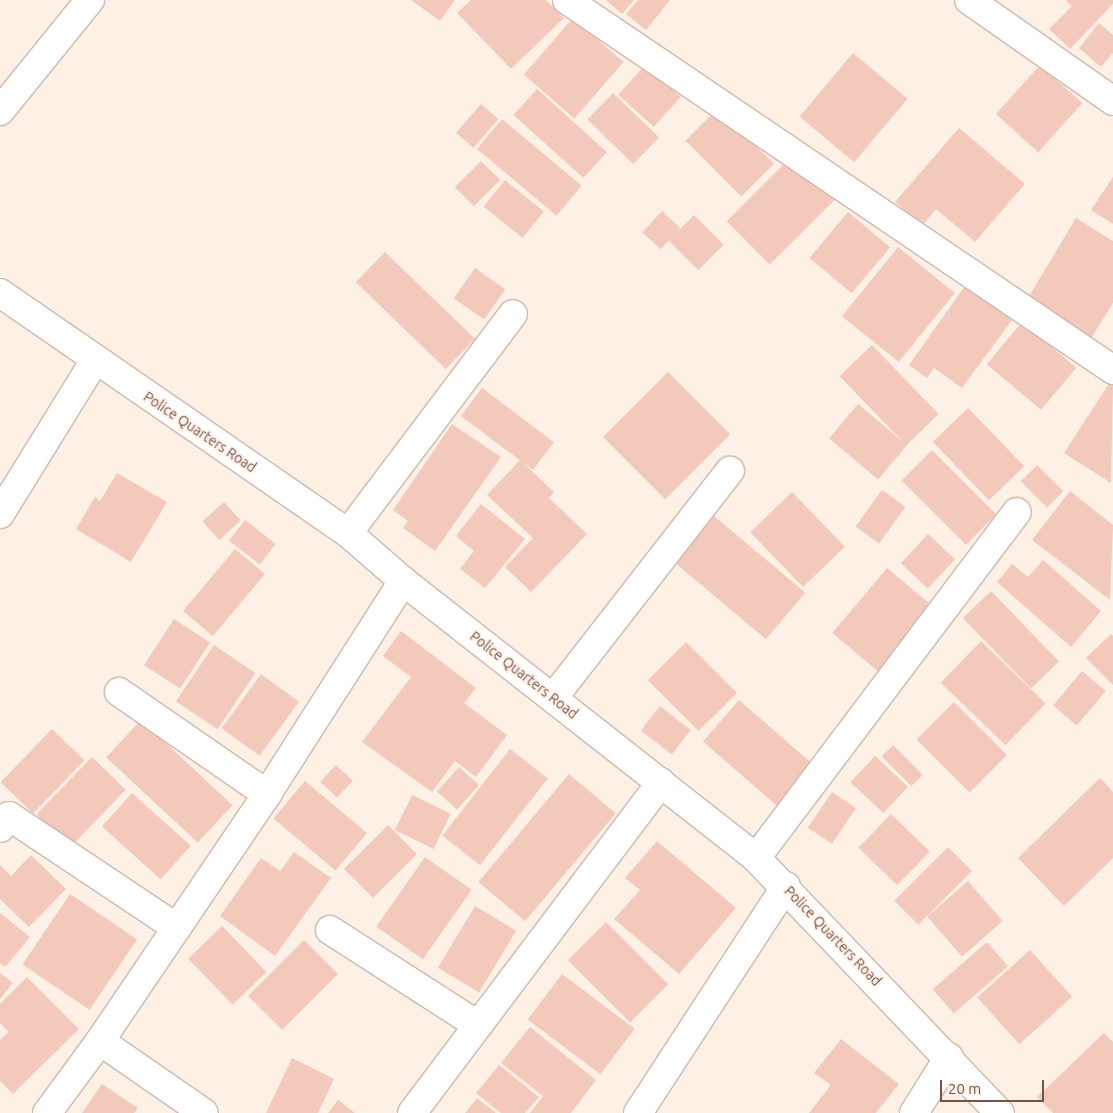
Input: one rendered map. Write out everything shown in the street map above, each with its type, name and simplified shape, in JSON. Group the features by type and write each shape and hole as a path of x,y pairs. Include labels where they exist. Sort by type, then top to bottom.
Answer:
{"street":[{"path":"0,111 90,0"},
{"path":"567,0 1109,358"},
{"path":"969,0 1113,102"},
{"name":"Police Quarters Road","path":"0,293 348,533 404,581 756,858 786,886 1000,1113"},
{"path":"348,533 513,314"},
{"path":"0,514 95,360"},
{"path":"554,698 730,471"},
{"path":"756,858 1017,512"},
{"path":"47,1113 100,1042 267,794 404,581"},
{"path":"119,692 267,794"},
{"path":"412,1113 476,1024 661,782"},
{"path":"0,828 9,816 176,928"},
{"path":"638,1113 786,886"},
{"path":"330,930 476,1024"},
{"path":"100,1042 204,1113"},
{"path":"914,1113 949,1057"}],"building":[{"path":"411,0 455,0 440,21"},
{"path":"471,0 546,0 564,18 511,69 457,13"},
{"path":"606,0 634,0 622,14"},
{"path":"638,0 670,0 646,30 626,14"},
{"path":"1066,0 1113,0 1113,4 1070,49 1049,29 1072,6"},
{"path":"573,18 624,62 574,119 524,75"},
{"path":"1099,23 1113,35 1113,53 1101,67 1079,48"},
{"path":"853,53 907,99 854,162 800,117"},
{"path":"645,65 681,97 654,127 618,95"},
{"path":"1040,65 1082,103 1038,152 996,114"},
{"path":"537,89 607,152 583,178 514,115"},
{"path":"613,93 659,137 633,164 587,120"},
{"path":"481,104 498,119 473,148 456,133"},
{"path":"718,108 774,164 741,196 685,141"},
{"path":"502,119 582,186 557,216 477,149"},
{"path":"959,128 1025,184 975,242 936,209 923,225 895,202"},
{"path":"791,157 834,200 770,264 727,221"},
{"path":"481,161 500,180 474,206 455,187"},
{"path":"1113,177 1113,224 1091,210"},
{"path":"505,180 544,211 522,238 484,206"},
{"path":"662,211 680,228 661,249 642,232"},
{"path":"848,212 890,247 852,293 809,258"},
{"path":"694,215 724,245 698,270 669,240"},
{"path":"1076,218 1113,241 1113,303 1092,337 1028,298"},
{"path":"898,247 955,293 899,362 842,316"},
{"path":"385,252 475,339 446,369 356,282"},
{"path":"475,268 505,289 484,320 454,298"},
{"path":"965,286 1012,320 962,388 934,368 927,378 909,365"},
{"path":"1022,322 1076,368 1041,410 987,364"},
{"path":"872,345 939,414 906,445 840,376"},
{"path":"668,372 730,434 665,499 603,437"},
{"path":"1110,382 1113,384 1111,483 1064,453"},
{"path":"482,388 554,442 533,470 461,416"},
{"path":"858,404 907,445 878,480 829,438"},
{"path":"968,408 1024,466 989,500 933,442"},
{"path":"452,424 501,457 435,551 403,528 408,521 393,510"},
{"path":"932,450 996,514 966,545 902,480"},
{"path":"520,460 554,492 549,498 587,534 531,592 505,567 533,538 487,495"},
{"path":"1037,465 1063,491 1047,507 1021,481"},
{"path":"117,473 167,502 131,562 76,529 95,497 100,501"},
{"path":"882,490 905,507 879,543 856,526"},
{"path":"1070,491 1113,525 1110,600 1032,540"},
{"path":"792,492 845,547 803,587 750,532"},
{"path":"224,502 241,521 219,540 202,521"},
{"path":"481,504 525,539 485,588 460,569 474,551 456,536"},
{"path":"714,516 805,592 766,639 675,563"},
{"path":"245,520 276,544 260,564 229,540"},
{"path":"928,534 955,559 928,588 901,563"},
{"path":"235,549 265,574 213,636 183,611"},
{"path":"1043,560 1101,611 1071,647 997,582 1012,564 1028,577"},
{"path":"887,568 934,608 880,673 832,633"},
{"path":"991,591 1059,661 1031,689 963,618"},
{"path":"174,619 210,642 180,689 144,665"},
{"path":"401,631 476,688 464,703 507,735 476,777 455,761 432,792 362,742 411,677 383,656"},
{"path":"1111,634 1113,636 1113,685 1086,658"},
{"path":"981,641 1046,704 1005,745 941,683"},
{"path":"686,642 737,693 699,731 648,680"},
{"path":"214,645 255,673 217,729 176,701"},
{"path":"1082,671 1106,691 1077,725 1053,705"},
{"path":"261,674 299,702 260,756 222,728"},
{"path":"739,700 817,768 781,810 703,742"},
{"path":"954,702 1007,755 970,793 917,739"},
{"path":"660,706 691,730 672,754 641,730"},
{"path":"141,720 232,805 198,843 106,757"},
{"path":"52,729 84,760 33,813 1,782"},
{"path":"893,745 923,775 911,786 882,756"},
{"path":"510,749 548,779 480,865 442,836"},
{"path":"875,756 908,787 883,813 850,782"},
{"path":"92,757 126,790 70,847 36,815"},
{"path":"336,765 353,781 337,798 320,782"},
{"path":"459,767 479,785 457,810 437,792"},
{"path":"569,774 616,813 525,921 478,882"},
{"path":"1100,778 1113,792 1113,858 1064,906 1018,858"},
{"path":"305,781 367,833 336,871 274,819"},
{"path":"832,792 856,808 832,844 808,828"},
{"path":"132,793 191,846 161,879 102,826"},
{"path":"412,795 451,814 434,849 395,830"},
{"path":"891,814 930,852 897,885 858,848"},
{"path":"388,825 417,854 373,898 344,869"},
{"path":"657,841 736,908 679,974 614,919 640,890 625,878"},
{"path":"948,847 972,871 918,925 894,901"},
{"path":"294,852 331,878 275,956 220,916 261,858 280,871"},
{"path":"31,855 66,889 29,927 0,899 0,865 11,876"},
{"path":"425,857 472,890 423,959 376,927"},
{"path":"968,881 1003,921 962,956 927,916"},
{"path":"70,894 137,939 90,1010 22,964"},
{"path":"475,906 516,931 479,992 438,968"},
{"path":"0,913 30,937 5,967 0,963"},
{"path":"606,922 668,984 630,1022 568,960"},
{"path":"222,926 266,972 233,1005 188,959"},
{"path":"304,940 338,974 282,1030 248,996"},
{"path":"987,942 1008,966 954,1013 933,989"},
{"path":"1030,950 1072,997 1019,1044 977,998"},
{"path":"0,973 13,983 0,999"},
{"path":"562,974 635,1029 600,1074 528,1020"},
{"path":"27,977 79,1029 13,1094 0,1081 0,1040 9,1032 0,1023 0,1004"},
{"path":"530,1027 596,1080 571,1113 530,1113 543,1096 501,1063"},
{"path":"1104,1033 1113,1042 1113,1113 1053,1113 1037,1097"},
{"path":"841,1039 899,1084 876,1113 809,1113 831,1085 814,1073"},
{"path":"292,1058 334,1079 318,1113 266,1113"},
{"path":"499,1065 539,1097 525,1113 501,1113 476,1093"},
{"path":"102,1084 138,1108 134,1113 82,1113"},
{"path":"477,1098 496,1113 465,1113"},
{"path":"338,1100 355,1113 328,1113"}]}
